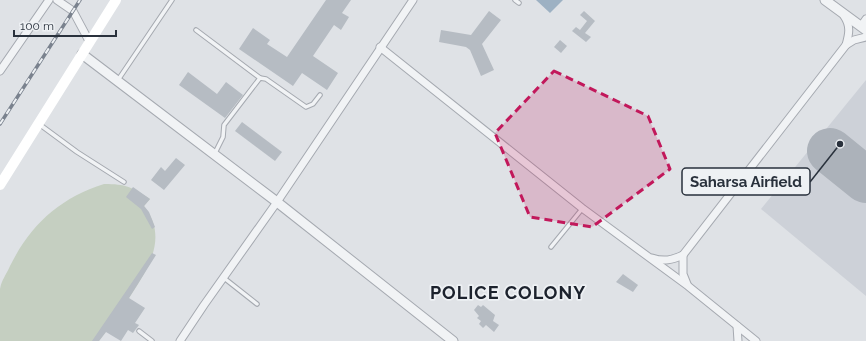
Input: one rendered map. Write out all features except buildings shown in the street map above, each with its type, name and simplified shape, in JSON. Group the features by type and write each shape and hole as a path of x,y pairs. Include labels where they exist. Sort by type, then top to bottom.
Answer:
{"main road":[{"path":"0,185 116,0"}],"street":[{"path":"0,71 49,0"},
{"path":"57,0 73,11 89,41"},
{"path":"180,341 223,277 277,202 412,0"},
{"path":"825,0 864,25"},
{"path":"842,12 848,22 849,33 846,45"},
{"path":"646,256 659,260 671,260 683,255 846,45 854,40 866,37"},
{"path":"380,47 582,208 688,286 756,341"},
{"path":"82,54 277,202 453,341"},
{"path":"683,255 683,274 688,286"},
{"path":"737,326 738,341"}],"lane":[{"path":"117,81 172,0"},
{"path":"515,0 519,3"},
{"path":"196,30 260,78 266,79 306,107 313,104 320,95"},
{"path":"214,155 223,137 224,125 260,78"},
{"path":"38,123 77,152 124,182"},
{"path":"551,246 582,208"},
{"path":"223,277 257,304"},
{"path":"139,331 152,341"}],"highlighted area":[{"path":"554,71 648,116 670,169 592,227 530,217 495,133"}],"shaded area":[{"path":"866,80 866,296 761,209"}],"green space":[{"path":"104,184 128,187 150,199 144,206 152,218 155,231 155,243 148,267 127,301 99,341 0,341 0,289 4,277 27,237 48,214 60,205 88,190"}],"water":[{"path":"536,0 563,0 550,13"}],"runway":[{"path":"830,151 866,180"}],"railway":[{"path":"0,124 80,0"}],"place":[{"name":"Saharsa Airfield","path":"840,144"}],"district":[{"name":"POLICE COLONY","path":"508,293"}]}
